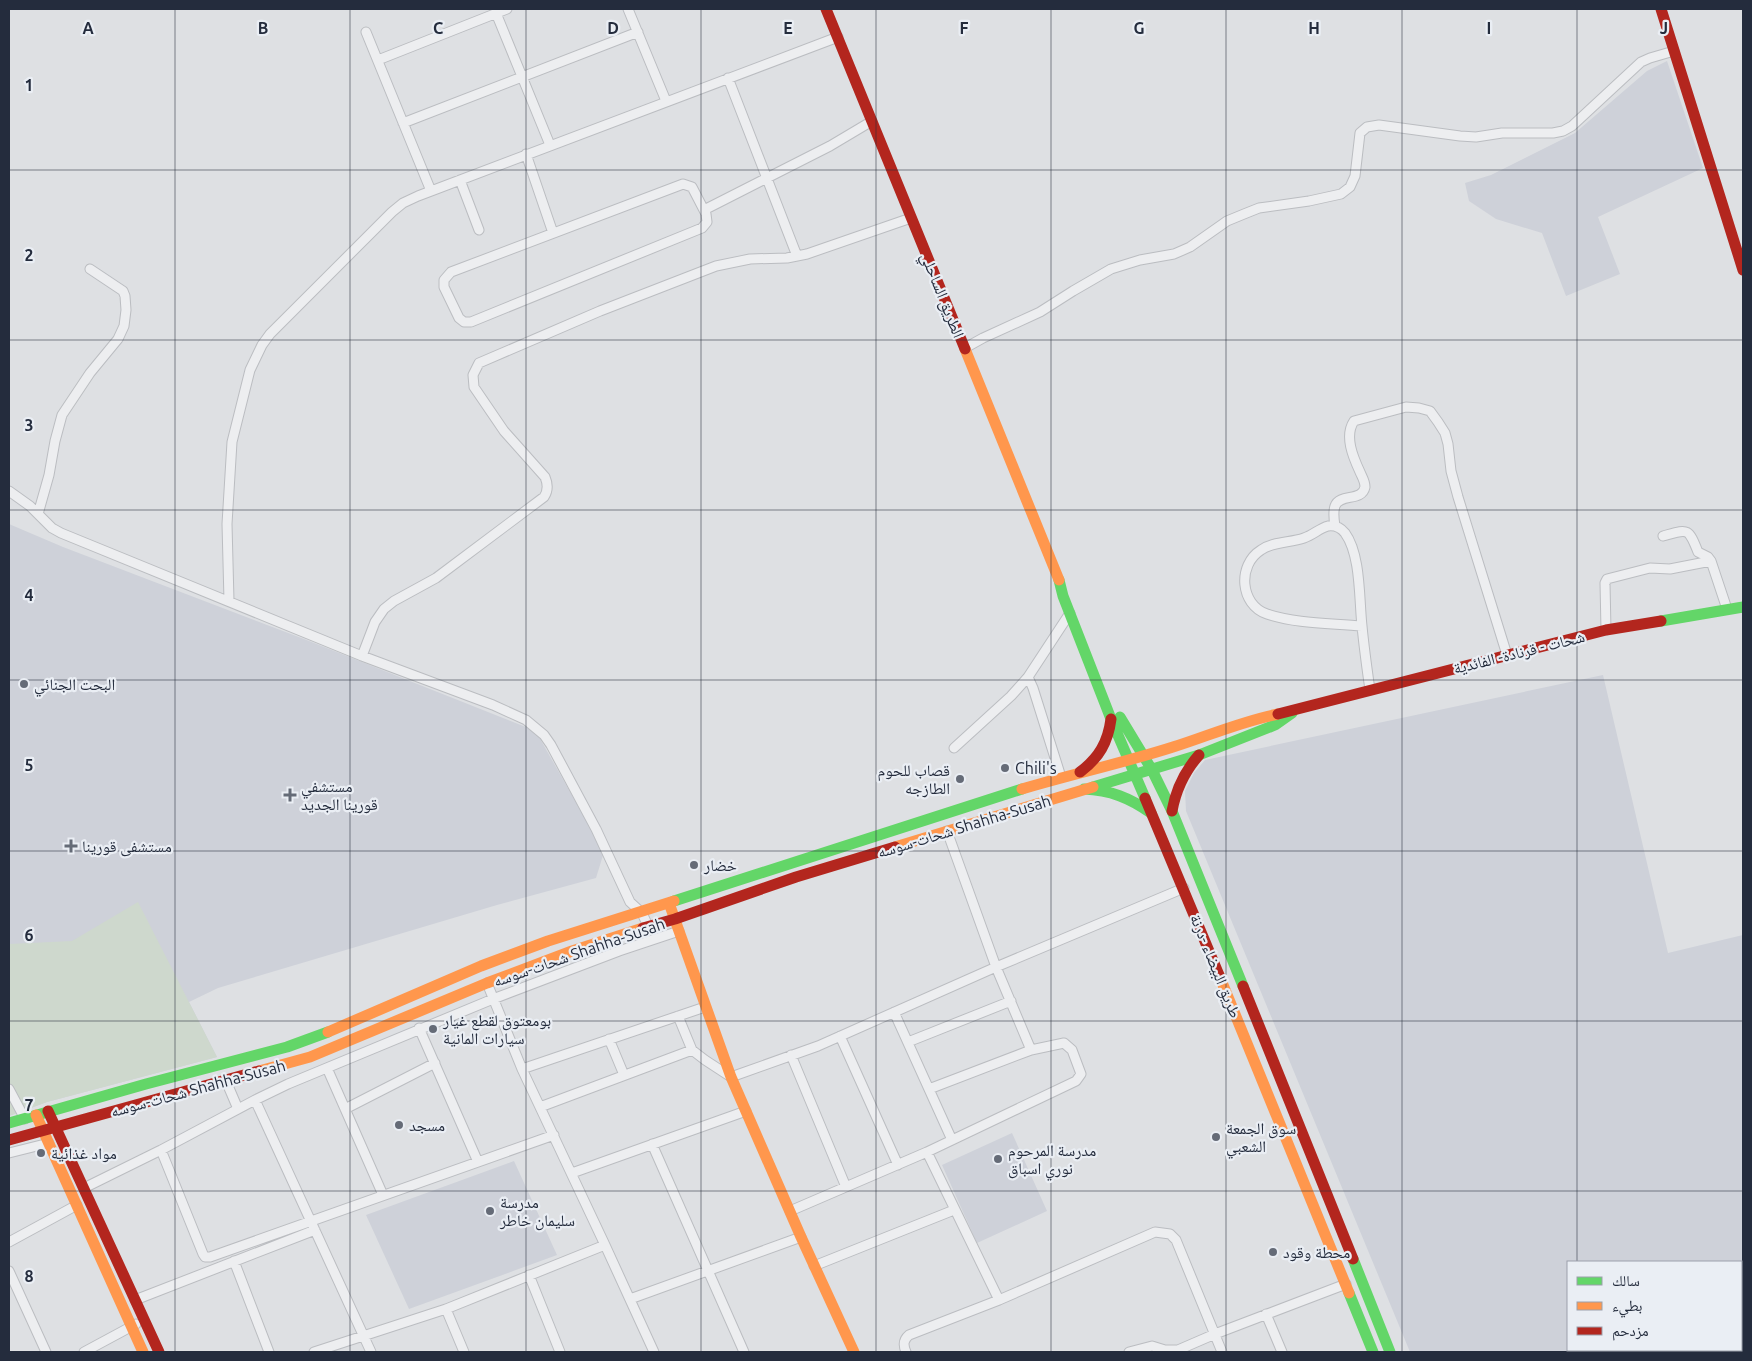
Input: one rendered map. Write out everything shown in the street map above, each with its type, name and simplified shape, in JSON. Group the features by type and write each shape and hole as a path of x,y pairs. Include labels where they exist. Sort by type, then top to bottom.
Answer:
{"main road":[{"name":"الطريق الساحلي","path":"826,9 1059,581"},
{"path":"1661,9 1743,270"},
{"name":"طريق البيضاء -درنة","path":"1059,581 1128,760 1184,888 1373,1352"},
{"name":"طريق البيضاء -درنة","path":"1059,581 1075,610 1123,724 1152,770 1172,811 1390,1352"},
{"name":"شحات - قرنادة- الفائدية","path":"1297,710 1606,630 1743,607"},
{"name":"شحات-سوسه Shahha-Susah","path":"9,1123 287,1046 329,1031 517,952 1060,777 1171,748 1262,716 1297,710"},
{"name":"شحات-سوسه Shahha-Susah","path":"9,1140 294,1062 328,1050 536,964 648,926 676,919 796,877 1199,755 1275,725 1297,710"},
{"path":"1080,772 1093,762 1103,750 1108,740 1112,720"},
{"path":"1172,811 1174,796 1180,781 1191,763 1199,755"},
{"path":"1084,789 1120,794 1131,799 1150,813"},
{"path":"669,903 705,1006 746,1111 854,1352"},
{"path":"48,1111 159,1352"},
{"path":"30,1117 43,1130 144,1352"}],"street":[{"path":"378,60 506,9"},
{"path":"628,9 666,101"},
{"path":"496,13 550,145"},
{"path":"366,32 431,191"},
{"path":"403,123 638,32"},
{"path":"229,601 227,524 232,442 255,357 270,334 392,212 410,199 838,37"},
{"path":"965,348 1040,312 1111,270 1140,260 1174,254 1190,246 1227,221 1244,214 1259,208 1310,201 1341,194 1350,186 1355,176 1360,133 1367,127 1379,125 1476,137 1502,133 1558,132 1572,126 1641,62 1674,51"},
{"path":"728,78 797,256"},
{"path":"704,210 830,146 872,121"},
{"path":"526,154 553,233"},
{"path":"460,180 479,230"},
{"path":"683,184 692,187 704,210 707,220 702,228 474,321 467,322 459,318 444,287 444,280 448,274 683,184"},
{"path":"362,656 375,622 384,609 436,578 544,497 547,491 545,477 504,431 474,387 473,375 479,363 592,314 716,266 750,259 797,256 912,218"},
{"path":"38,514 62,415 90,373 118,339 124,326 126,310 123,291 90,269"},
{"path":"1335,526 1334,507 1337,502 1342,499 1358,496 1365,487 1351,447 1350,433 1354,420 1406,407 1430,411 1445,433 1458,497 1507,655"},
{"path":"9,490 52,528 61,533 362,656 493,705 536,727 551,745 596,828 630,902 642,913 648,926"},
{"path":"1362,626 1301,621 1266,614 1254,606 1245,590 1247,565 1260,550 1270,545 1305,538 1328,526 1340,528 1346,534 1353,550 1356,567 1370,690"},
{"path":"1663,536 1681,531 1687,531 1692,536 1698,552 1708,557 1711,561 1727,609"},
{"path":"1606,630 1607,580 1650,568 1670,570 1711,561"},
{"path":"954,748 1028,678 1070,613"},
{"path":"1028,678 1033,688 1060,777"},
{"path":"947,831 996,967 1031,1050"},
{"path":"678,1016 692,1050 732,1077 840,1036 996,967 1184,888"},
{"path":"84,1188 255,1100 326,1068 493,998 619,951 679,931"},
{"path":"487,983 522,1069 654,1352"},
{"path":"908,1042 1010,1001"},
{"path":"522,1069 705,1006"},
{"path":"894,1012 952,1140"},
{"path":"419,1028 478,1162"},
{"path":"840,1036 898,1164"},
{"path":"609,1039 624,1075"},
{"path":"790,1211 952,1140 1076,1081 1081,1074 1072,1050 1064,1043 1031,1050 929,1089"},
{"path":"540,1107 692,1050"},
{"path":"791,1055 846,1187"},
{"path":"344,1109 435,1063"},
{"path":"326,1068 383,1195"},
{"path":"226,1081 238,1109"},
{"path":"9,1090 30,1117"},
{"path":"255,1100 370,1352"},
{"path":"572,1173 746,1111"},
{"path":"161,1150 205,1257 216,1256 554,1135"},
{"path":"9,1153 49,1143"},
{"path":"652,1144 744,1352"},
{"path":"926,1152 999,1300"},
{"path":"9,1242 77,1204"},
{"path":"814,1266 954,1210"},
{"path":"134,1300 315,1230"},
{"path":"906,1352 904,1341 909,1335 999,1300 1155,1232 1170,1234 1176,1240 1222,1352"},
{"path":"630,1299 801,1237"},
{"path":"314,1352 446,1310 605,1245"},
{"path":"234,1261 269,1352"},
{"path":"9,1271 46,1352"},
{"path":"529,1275 560,1352"},
{"path":"1129,1352 1152,1346 1165,1350 1178,1350 1346,1284"},
{"path":"446,1310 464,1352"},
{"path":"1266,1314 1282,1352"},
{"path":"84,1352 144,1321"}],"shaded area":[{"path":"1667,61 1703,168 1598,217 1620,274 1566,296 1542,233 1496,219 1469,201 1465,183 1491,175 1575,133 1647,71"},
{"name":"مستشفي قورينا الجديد","path":"9,524 63,547 304,639 531,729 539,737 604,852 596,878 497,905 218,988 189,1002 217,1057 47,1102 9,1116"},
{"path":"1603,675 1668,953 1743,935 1743,1352 1410,1352 1186,811 1185,791 1194,773 1205,760"},
{"path":"138,902 217,1057 47,1102 9,1116 9,944 72,941"},
{"path":"1012,1133 1047,1211 977,1243 942,1165"},
{"path":"514,1161 557,1255 409,1309 366,1215"}],"traffic: fast":[{"path":"1059,580 1063,596 1111,719 1145,798"},
{"path":"1661,621 1743,607"},
{"path":"1093,787 1199,755 1275,725 1292,713"},
{"path":"1120,717 1152,770 1172,811 1243,986"},
{"path":"674,901 1022,789"},
{"path":"1084,789 1102,791 1119,796 1151,813"},
{"path":"9,1123 287,1047 328,1032"},
{"path":"1353,1259 1390,1352"},
{"path":"1349,1293 1373,1352"}],"traffic: slow":[{"path":"965,349 1059,580"},
{"path":"1022,789 1154,753 1238,725 1278,714"},
{"path":"895,847 1093,787"},
{"path":"328,1032 481,966 548,941 674,901"},
{"path":"669,903 731,1077 854,1352"},
{"path":"259,1071 310,1057 487,983 572,951 643,928"},
{"path":"1219,975 1349,1293"},
{"path":"36,1115 143,1352"}],"traffic: jam":[{"path":"826,9 965,349"},
{"path":"1661,9 1743,270"},
{"path":"1278,714 1606,630 1661,621"},
{"path":"1080,772 1087,767 1102,749 1108,735 1111,719"},
{"path":"1172,811 1181,781 1199,755"},
{"path":"1145,798 1219,975"},
{"path":"643,928 675,919 796,877 895,847"},
{"path":"1243,986 1353,1259"},
{"path":"9,1140 259,1071"},
{"path":"48,1111 159,1352"}],"place":[{"name":"البحت الجنائي","path":"24,684"},
{"name":"Chili's","path":"1005,768"},
{"name":"قصاب للحوم الطازجه","path":"960,779"},
{"name":"مستشفي قورينا الجديد","path":"290,795"},
{"name":"مستشفى قورينا","path":"71,846"},
{"name":"خضار","path":"694,865"},
{"name":"بومعتوق لقطع غيار سيارات المانية","path":"433,1029"},
{"name":"مسجد","path":"399,1125"},
{"name":"سوق الجمعة الشعبي","path":"1216,1137"},
{"name":"مواد غذائية","path":"41,1153"},
{"name":"مدرسة المرحوم نوري اسباق","path":"998,1159"},
{"name":"مدرسة سليمان خاطر","path":"490,1211"},
{"name":"محطة وقود","path":"1273,1252"}]}
